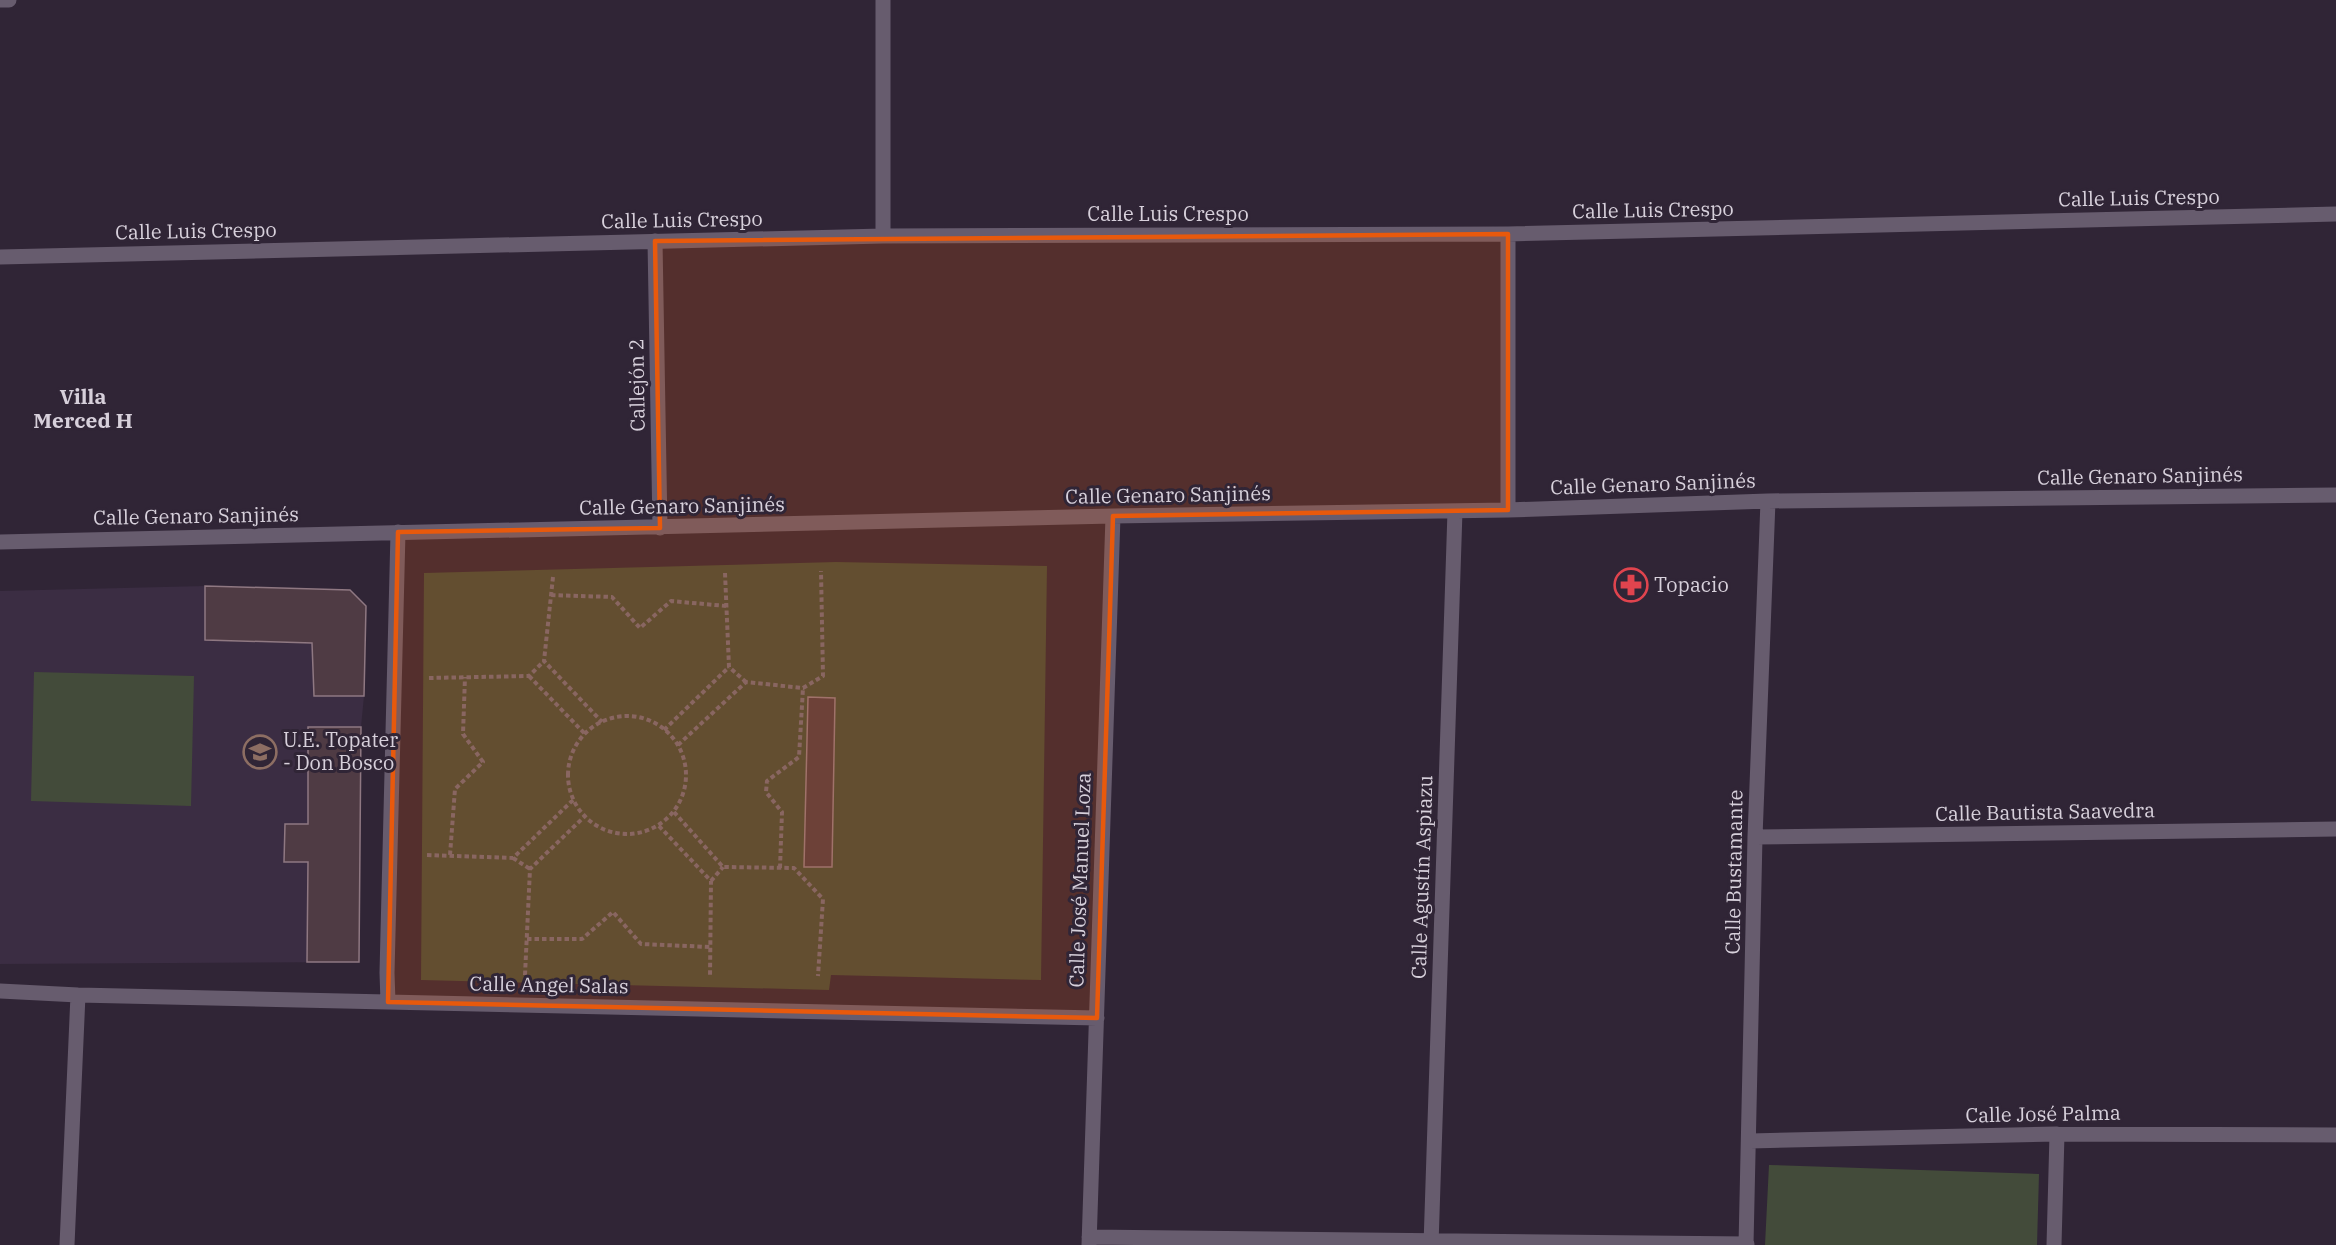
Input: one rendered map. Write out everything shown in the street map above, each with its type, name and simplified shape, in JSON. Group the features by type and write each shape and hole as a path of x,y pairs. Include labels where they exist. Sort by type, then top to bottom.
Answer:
{"street":[{"path":"0,0 9,0"},
{"path":"883,0 883,236"},
{"name":"Calle Luis Crespo","path":"0,257 883,236 1508,234 2336,214"},
{"path":"1508,234 1508,510"},
{"name":"Callejón 2","path":"655,242 660,528"},
{"name":"Calle Genaro Sanjinés","path":"0,542 1113,516 1508,510 1768,501 2336,495"},
{"name":"Calle Bustamante","path":"1747,1244 1755,837 1768,501"},
{"name":"Calle Agustín Aspiazu","path":"1431,1244 1455,511"},
{"name":"Calle José Manuel Loza","path":"1089,1241 1113,516"},
{"path":"388,1002 398,532"},
{"name":"Calle Bautista Saavedra","path":"1755,837 2336,829"},
{"name":"Calle Angel Salas","path":"0,991 78,995 1097,1018"},
{"path":"67,1245 78,995"},
{"path":"2054,1245 2056,1134"},
{"name":"Calle José Palma","path":"1750,1142 2056,1134 2336,1135"},
{"path":"1089,1241 1747,1244"}],"path":[{"path":"725,573 729,666 746,682 803,688 823,676 821,571"},
{"path":"429,678 529,676 544,661 553,577"},
{"path":"551,595 612,597 640,628 671,601 726,606"},
{"path":"544,661 602,722"},
{"path":"664,730 729,666"},
{"path":"529,676 585,734"},
{"path":"450,855 455,789 483,762 463,734 465,677"},
{"path":"678,745 746,682"},
{"path":"780,868 782,812 766,792 767,781 800,756 803,688"},
{"path":"624,716 643,718 664,730 678,745 683,755 687,775 684,794 674,812 659,826 640,833 620,834 601,828 585,816 574,799 568,780 570,761 577,744 585,734 602,722 624,716"},
{"path":"513,858 574,799"},
{"path":"674,812 723,867 794,868 823,899 818,976"},
{"path":"525,975 530,869 585,816"},
{"path":"659,826 711,881"},
{"path":"427,855 513,858 530,869"},
{"path":"710,976 711,881 723,867"},
{"path":"527,939 582,939 613,912 641,944 710,947"}],"highlighted area":[{"path":"1508,234 1508,510 1113,516 1097,1018 388,1002 398,532 660,528 655,241"}],"shaded area":[{"path":"205,586 350,590 366,606 361,727 359,962 0,964 0,591"}],"green space":[{"path":"836,562 1047,566 1041,980 831,975 829,990 421,980 424,573"},
{"path":"34,672 194,676 191,806 31,801"},
{"path":"1769,1165 2039,1174 2037,1245 1765,1245"}],"building":[{"path":"205,586 350,590 366,606 364,696 314,696 312,643 205,640"},
{"path":"808,697 835,698 832,867 804,867"},
{"path":"308,727 361,727 359,962 307,962 308,862 284,862 285,824 308,824"}],"place":[{"name":"Topacio","path":"1631,585"},
{"name":"U.E. Topater - Don Bosco","path":"260,752"}],"district":[{"name":"Villa Merced H","path":"83,409"}]}
